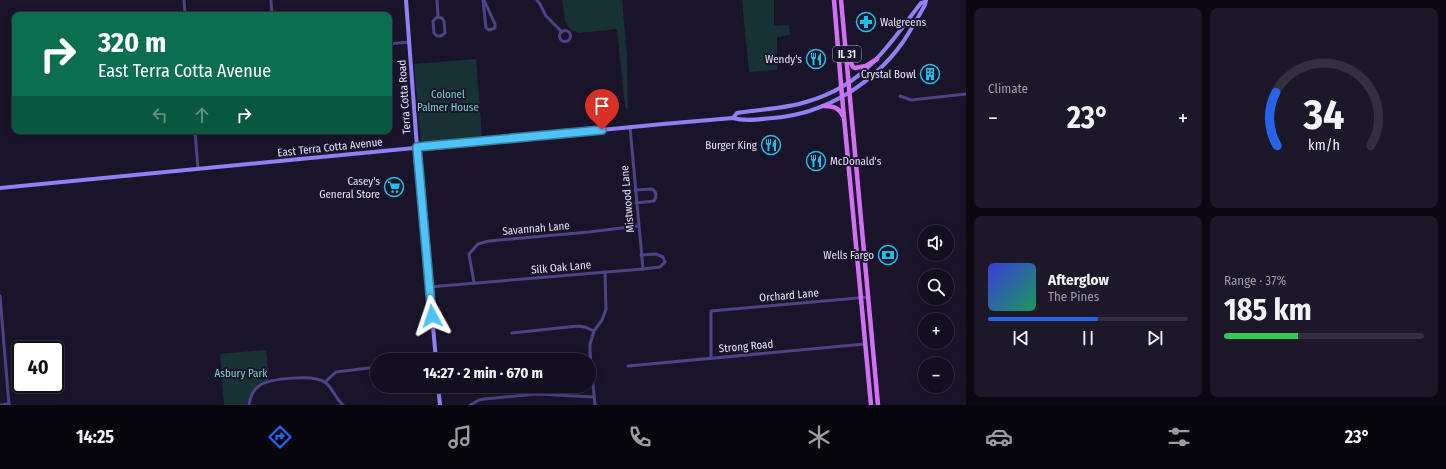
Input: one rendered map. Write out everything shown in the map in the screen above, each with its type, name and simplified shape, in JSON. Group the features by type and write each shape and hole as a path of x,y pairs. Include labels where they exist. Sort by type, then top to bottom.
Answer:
{"main road":[{"name":"Terra Cotta Road","path":"406,0 417,147 435,353"},
{"name":"IL 31","path":"834,0 871,405"},
{"name":"IL 31","path":"841,0 850,83 878,405"},
{"name":"East Terra Cotta Avenue","path":"733,118 737,113 805,102 850,83 877,59 921,2 926,1"},
{"name":"East Terra Cotta Avenue","path":"0,188 630,127 733,118 780,118 823,106 864,83 880,70 904,41 926,1"},
{"path":"847,54 850,63 855,68 866,66 877,59"},
{"path":"823,106 831,106 839,110 844,119"},
{"path":"439,393 440,405"}],"street":[{"path":"184,0 185,12"},
{"path":"271,0 272,12"},
{"path":"437,0 438,17"},
{"path":"483,0 495,24 495,28 491,30 487,29 486,26 483,0"},
{"path":"537,0 546,16 562,32"},
{"path":"438,17 444,21 445,33 441,36 437,36 434,33 433,21 438,17"},
{"path":"392,44 409,42"},
{"path":"900,96 911,100 966,94"},
{"name":"Mistwood Lane","path":"630,127 643,269"},
{"path":"195,134 198,169"},
{"path":"635,190 652,189 656,194 654,201 636,203"},
{"name":"Savannah Lane","path":"474,283 469,254 478,244 489,241 638,226"},
{"name":"Silk Oak Lane","path":"430,287 643,269 660,267 665,262 663,257 656,254 641,254"},
{"path":"595,405 590,344 594,331 602,320 606,309 605,272"},
{"path":"0,296 9,405 1,405"},
{"name":"Orchard Lane","path":"711,358 711,311 869,297"},
{"path":"512,333 578,326 594,331"},
{"name":"Strong Road","path":"628,366 865,344"},
{"path":"325,382 336,372 370,368"},
{"path":"249,405 253,392 258,386 267,382 302,378 314,378 325,382 341,404"},
{"path":"470,405 484,399 537,394 594,397"}],"green space":[{"path":"562,0 622,0 627,56 628,109 625,107 617,29 579,33 571,30 565,21"},
{"path":"742,0 774,0 774,26 789,25 790,35 777,37 777,70 749,72"},
{"name":"Colonel Palmer House","path":"476,59 482,136 421,142 414,64"},
{"name":"Asbury Park","path":"266,350 269,380 261,384 252,393 247,405 224,405 220,354"}],"place":[{"name":"Walgreens","path":"866,22"},
{"name":"Wendy's","path":"816,59"},
{"name":"Crystal Bowl","path":"930,74"},
{"name":"Burger King","path":"771,145"},
{"name":"McDonald's","path":"816,161"},
{"name":"Casey's General Store","path":"394,187"},
{"name":"Wells Fargo","path":"888,255"}],"route":[{"path":"432,316 417,147 602,130"}]}
